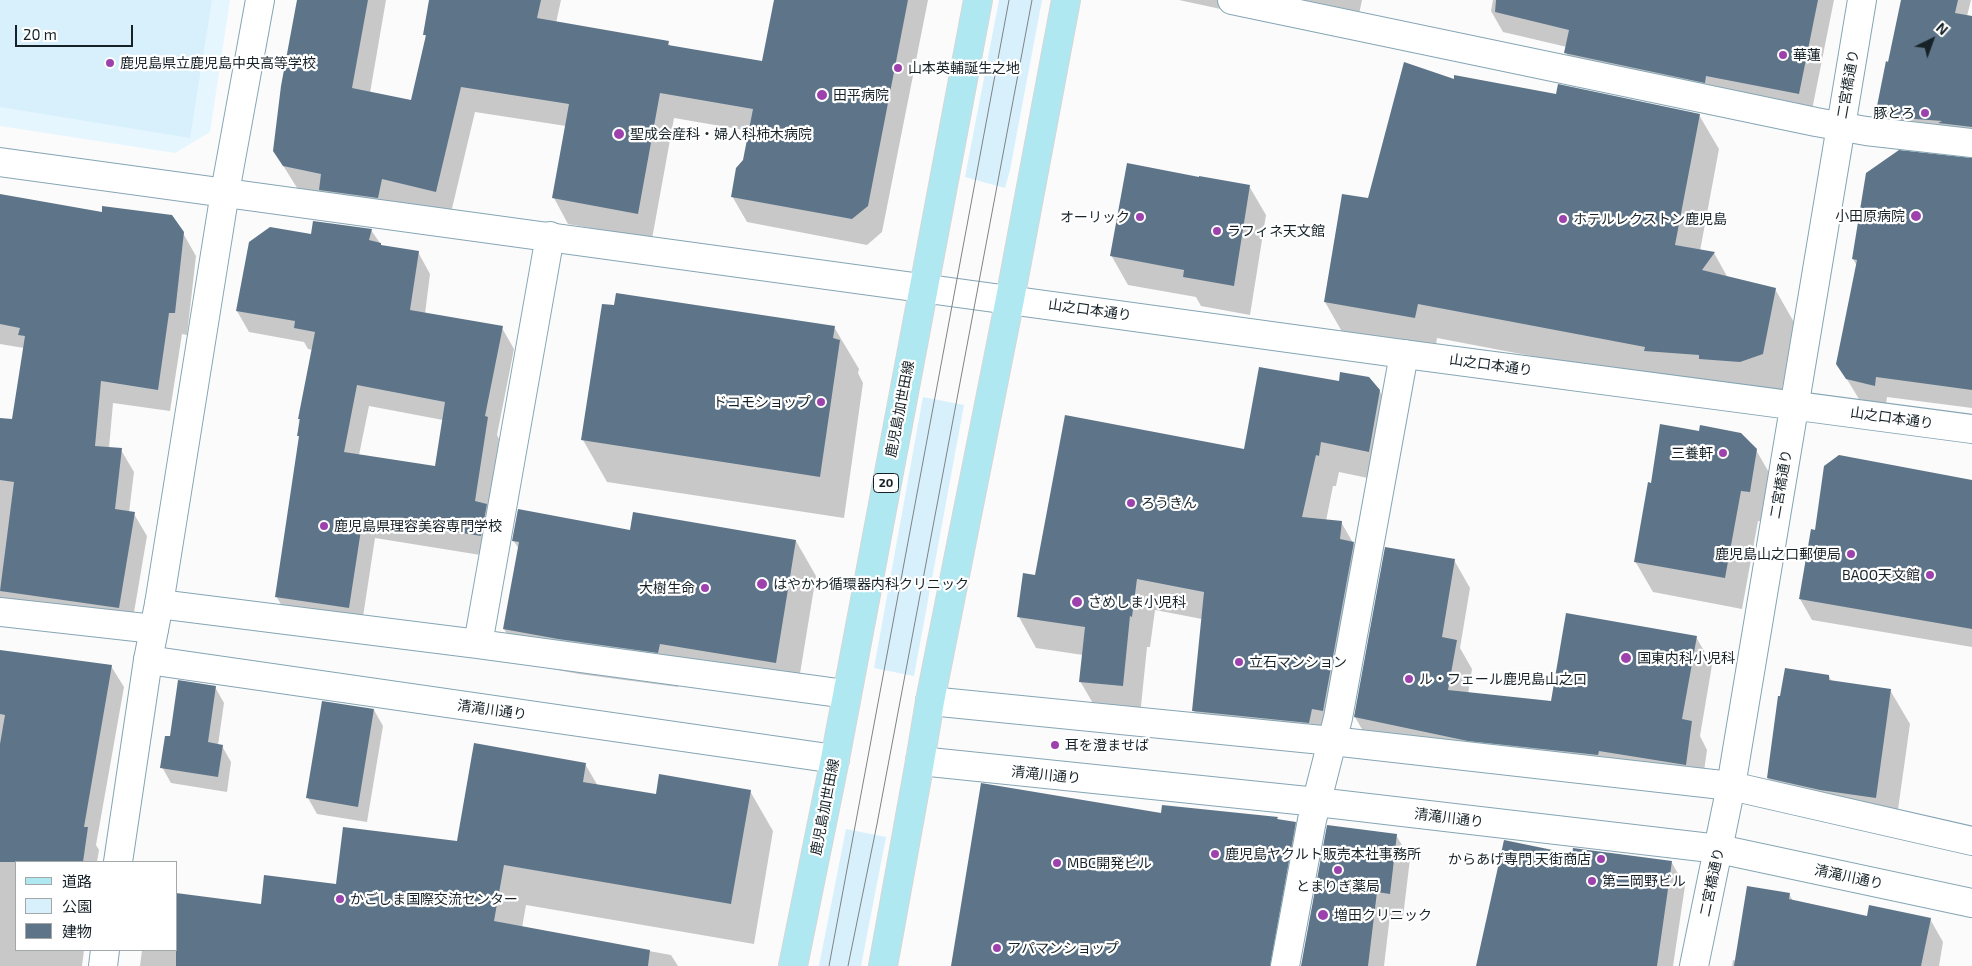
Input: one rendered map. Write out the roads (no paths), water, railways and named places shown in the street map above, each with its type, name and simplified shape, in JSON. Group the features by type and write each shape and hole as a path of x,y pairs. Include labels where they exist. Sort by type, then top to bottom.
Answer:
{"main road":[{"name":"鹿児島加世田線","path":"793,966 835,759 978,0"},
{"path":"883,966 930,701 1010,299 1066,0"}],"street":[{"path":"118,861 148,660 225,192 260,0"},
{"path":"1232,0 1866,131 1972,143"},
{"name":"二宮橋通り","path":"1694,966 1731,786 1862,0"},
{"name":"山之口本通り","path":"0,162 1404,354 1972,429"},
{"path":"478,644 550,236"},
{"path":"1285,966 1317,802 1332,741 1404,354"},
{"path":"0,612 156,616 478,644 846,694"},
{"name":"清滝川通り","path":"148,660 835,759"},
{"path":"930,701 1332,741 1731,786 1972,841"},
{"name":"清滝川通り","path":"920,761 1317,802 1719,849 1972,904"},
{"path":"103,966 105,951"}],"tram line":[{"path":"829,966 1009,0"},
{"path":"848,966 877,824 1032,0"}],"place":[{"name":"華蓮","path":"1783,55"},
{"name":"鹿児島県立鹿児島中央高等学校","path":"110,63"},
{"name":"山本英輔誕生之地","path":"898,68"},
{"name":"田平病院","path":"822,95"},
{"name":"豚とろ","path":"1925,113"},
{"name":"聖成会産科・婦人科柿木病院","path":"619,134"},
{"name":"小田原病院","path":"1916,216"},
{"name":"オーリック","path":"1140,217"},
{"name":"ホテルレクストン鹿児島","path":"1563,219"},
{"name":"ラフィネ天文館","path":"1217,231"},
{"name":"ドコモショップ","path":"821,402"},
{"name":"三養軒","path":"1723,453"},
{"name":"ろうきん","path":"1131,503"},
{"name":"鹿児島県理容美容専門学校","path":"324,526"},
{"name":"鹿児島山之口郵便局","path":"1851,554"},
{"name":"BAOO天文館","path":"1930,575"},
{"name":"はやかわ循環器内科クリニック","path":"762,584"},
{"name":"大樹生命","path":"705,588"},
{"name":"さめしま小児科","path":"1077,602"},
{"name":"国東内科小児科","path":"1626,658"},
{"name":"立石マンション","path":"1239,662"},
{"name":"ル・フェール鹿児島山之口","path":"1409,679"},
{"name":"耳を澄ませば","path":"1055,745"},
{"name":"鹿児島ヤクルト販売本社事務所","path":"1215,854"},
{"name":"からあげ専門 天街商店","path":"1601,859"},
{"name":"MBC開発ビル","path":"1057,863"},
{"name":"とまりぎ薬局","path":"1338,870"},
{"name":"第二岡野ビル","path":"1592,881"},
{"name":"かごしま国際交流センター","path":"340,899"},
{"name":"増田クリニック","path":"1323,915"},
{"name":"アパマンショップ","path":"997,948"}]}
